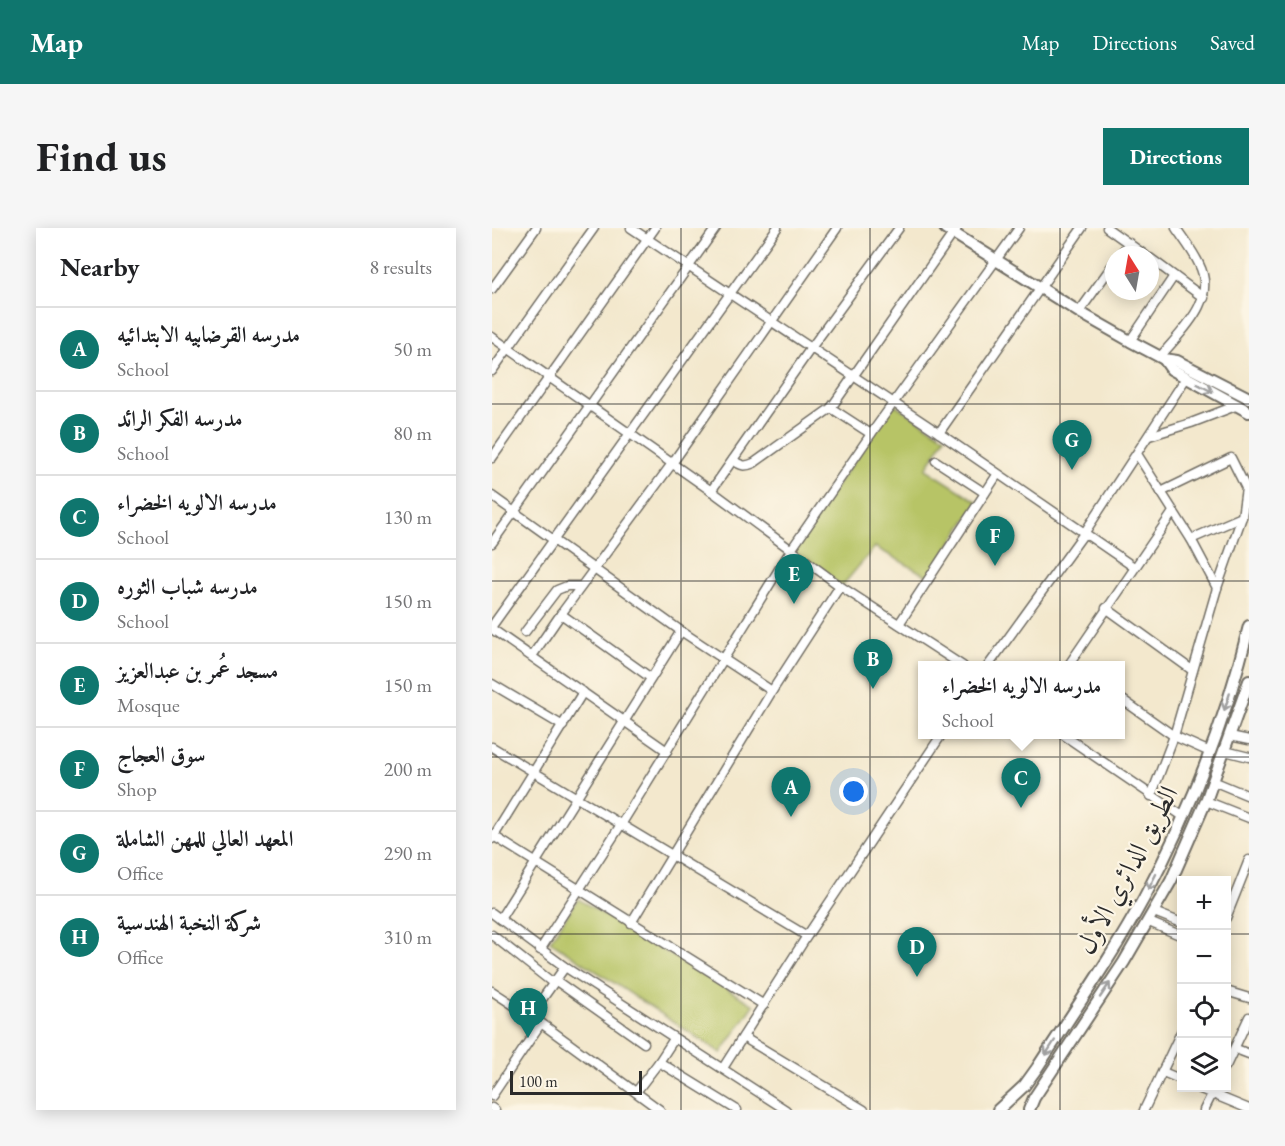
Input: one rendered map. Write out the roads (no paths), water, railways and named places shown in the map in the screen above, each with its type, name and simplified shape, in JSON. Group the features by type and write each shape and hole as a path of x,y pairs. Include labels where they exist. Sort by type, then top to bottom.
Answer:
{"main road":[{"path":"952,230 1079,312 1162,358 1178,361 1249,398"},
{"path":"1162,358 1171,369 1249,412"},
{"path":"1233,389 1249,387"},
{"name":"الطريق الدائري الأول","path":"998,1110 1024,1086 1037,1068 1111,955 1143,899 1184,817 1210,752 1240,663 1249,626"},
{"name":"الطريق الدائري الأول","path":"1029,1110 1034,1098 1149,922 1171,881 1206,801 1249,681"}],"street":[{"path":"492,289 536,228"},
{"path":"492,371 594,228"},
{"path":"631,228 939,433 1134,567"},
{"path":"492,458 655,228"},
{"path":"492,543 716,228"},
{"path":"666,751 492,627 777,228"},
{"path":"532,657 594,568 671,465 837,228"},
{"path":"711,491 811,348 899,228"},
{"path":"540,950 622,823 791,550 1019,228"},
{"path":"939,433 1082,228"},
{"path":"1107,228 1132,246"},
{"path":"1162,358 1200,309 1204,298 1203,274 1200,264 1176,228"},
{"path":"733,460 746,466 754,464 831,408 952,230"},
{"path":"1159,265 1204,298"},
{"path":"1079,312 1105,276"},
{"path":"1130,340 1174,276"},
{"path":"492,337 711,491 840,586 956,661"},
{"path":"992,661 1085,532 1186,378"},
{"path":"1149,436 1238,405"},
{"path":"831,408 871,434"},
{"path":"1137,454 1191,538 1217,588"},
{"path":"1150,796 1174,736 1217,588 1242,517 1246,488 1231,458 1161,492"},
{"path":"936,461 985,493"},
{"path":"900,624 997,475"},
{"path":"492,496 681,631 772,691"},
{"path":"1073,661 1106,608 1173,512"},
{"path":"1191,538 1242,517"},
{"path":"525,632 557,590 567,586 581,586"},
{"path":"631,923 772,691 840,586"},
{"path":"1106,608 1192,670"},
{"path":"561,614 651,678"},
{"path":"500,919 681,631"},
{"path":"492,684 562,726"},
{"path":"583,692 493,837 764,1005"},
{"path":"1125,702 1174,736 1210,752"},
{"path":"1230,736 1249,740"},
{"path":"723,1068 807,936 939,739"},
{"path":"1068,739 1184,817"},
{"path":"492,747 807,936"},
{"path":"1225,751 1249,757"},
{"path":"1213,782 1249,795"},
{"path":"1206,801 1249,818"},
{"path":"1231,910 1247,876 1249,860"},
{"path":"1154,912 1177,921"},
{"path":"492,913 565,967 674,1039 723,1068 773,1107 786,1110"},
{"path":"1149,922 1177,934"},
{"path":"492,935 554,981 644,1042"},
{"path":"530,1016 565,967"},
{"path":"492,991 541,1023 660,1110"},
{"path":"1231,992 1249,998"},
{"path":"1231,1058 1249,1017"},
{"path":"492,1095 541,1023"},
{"path":"743,1036 864,1110"},
{"path":"1144,1110 1178,1038"},
{"path":"636,1092 674,1039"},
{"path":"1236,1049 1249,1054"},
{"path":"659,1062 737,1110"},
{"path":"1163,1072 1177,1078"},
{"path":"1204,1110 1213,1092"},
{"path":"1216,1092 1249,1109"}],"place":[{"name":"المعهد العالي للمهن الشاملة","path":"1072,470"},
{"name":"سوق العجاج","path":"995,566"},
{"name":"مسجد عُمر بن عبدالعزيز","path":"794,604"},
{"name":"مدرسه الفكر الرائد","path":"873,689"},
{"name":"مدرسه الالويه الخضراء","path":"1021,808"},
{"name":"مدرسه القرضابيه الابتدائيه","path":"791,817"},
{"name":"مدرسه شباب الثوره","path":"917,977"},
{"name":"شركة النخبة الهندسية","path":"528,1038"}]}
